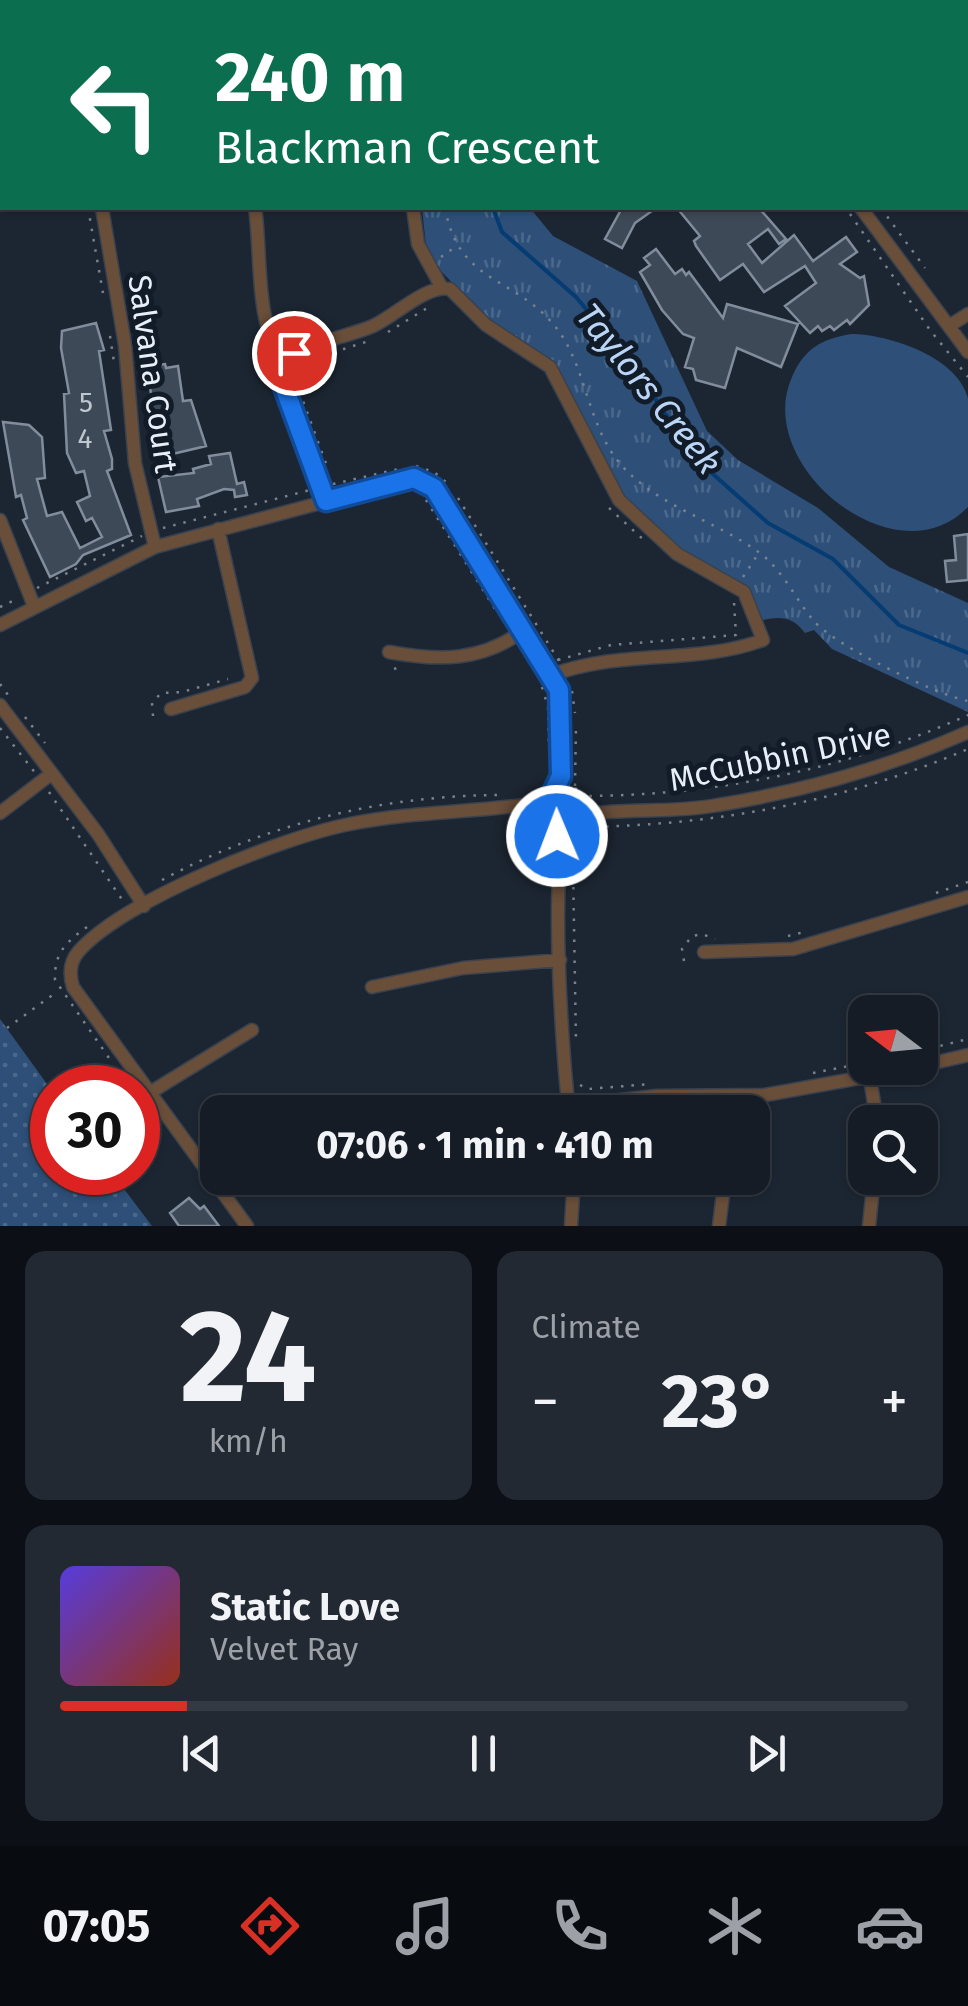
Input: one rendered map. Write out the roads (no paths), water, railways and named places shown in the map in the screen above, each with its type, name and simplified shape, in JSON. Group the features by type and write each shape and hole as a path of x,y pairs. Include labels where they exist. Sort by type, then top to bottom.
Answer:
{"street":[{"name":"Salvana Court","path":"102,210 125,346 136,463 149,538"},
{"path":"255,210 266,320 273,349 293,363"},
{"path":"413,210 416,239 432,265 441,294"},
{"path":"856,210 968,352"},
{"path":"327,491 280,376 293,363 441,294 456,293 486,324 550,366 611,486 630,513 677,554 749,599 768,637 737,648 592,661 554,672"},
{"path":"951,329 968,318"},
{"path":"0,625 32,599 149,538 218,529 327,491 414,478 428,484 441,495 554,672 562,710 570,803 560,960 568,1095"},
{"path":"0,520 32,599"},
{"path":"171,709 245,686 252,678 218,529"},
{"path":"388,652 468,657 496,648 524,630"},
{"path":"0,704 46,778 98,834 140,900"},
{"name":"McCubbin Drive","path":"570,803 598,811 718,806 858,773 914,756 968,732"},
{"path":"0,813 46,778"},
{"path":"131,1065 73,987 70,971 74,958 140,900 345,825 412,814 517,808 559,796 570,803"},
{"path":"550,800 548,819 567,852"},
{"path":"517,808 558,825 570,803"},
{"path":"704,952 792,950 968,896"},
{"path":"372,987 463,968 560,960"},
{"path":"160,1086 252,1030"},
{"path":"938,1062 968,1055"},
{"path":"770,1097 848,1082"},
{"path":"160,1105 247,1226"},
{"path":"571,1226 573,1195"},
{"path":"719,1226 723,1195"},
{"path":"869,1226 872,1195"}],"waterway":[{"name":"Taylors Creek","path":"494,210 502,232 576,297 630,362 696,459 768,523 833,559 899,625 968,653"}]}
